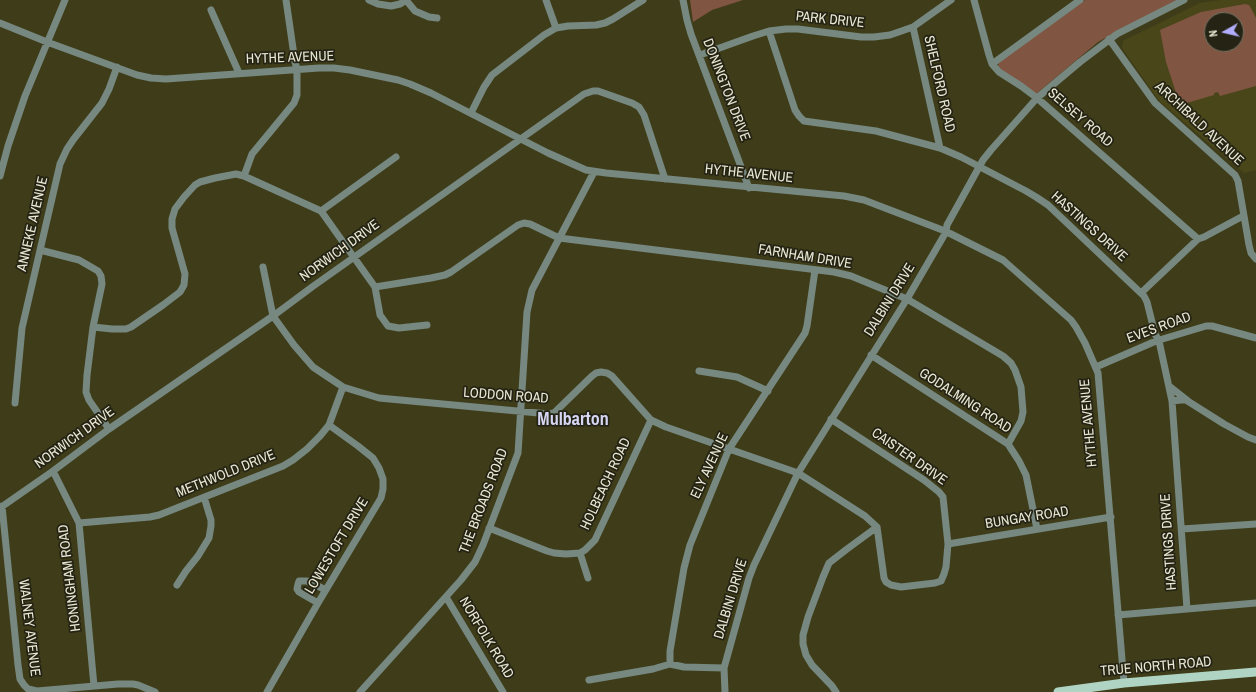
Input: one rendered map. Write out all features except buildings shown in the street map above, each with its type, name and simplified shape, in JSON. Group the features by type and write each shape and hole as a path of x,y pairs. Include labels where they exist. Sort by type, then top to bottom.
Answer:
{"main road":[{"name":"TRUE NORTH ROAD","path":"1058,692 1124,683 1256,672"}],"street":[{"path":"0,176 8,146 25,96 65,0"},
{"path":"244,176 252,154 294,103 297,95 297,69 286,0"},
{"path":"369,0 378,4 391,6 400,4 406,0 415,11 429,17 437,18"},
{"path":"546,0 556,28"},
{"path":"471,114 484,87 492,75 533,43 556,28 596,25 613,19 643,0"},
{"name":"DONINGTON DRIVE","path":"683,0 687,20 749,188"},
{"name":"PARK DRIVE","path":"700,56 769,31 798,28 861,37 890,35 913,27 951,0"},
{"path":"974,0 992,64 1080,0"},
{"name":"DALBINI DRIVE","path":"725,692 724,668 749,578 798,473 907,299 946,232 948,224 979,167 991,150 1037,98 1051,85 1109,39 1137,23 1184,0"},
{"path":"211,10 239,73"},
{"name":"HYTHE AVENUE","path":"0,23 47,42 147,78 161,79 297,69 334,68 398,80 420,88 564,161 586,170 749,188 844,196 864,200 946,232 1003,260 1076,326 1096,367 1099,378 1124,683"},
{"name":"SHELFORD ROAD","path":"913,27 940,148"},
{"name":"HASTINGS DRIVE","path":"769,31 795,110 804,121 866,128 940,148 979,167 1036,197 1048,206 1141,293 1147,302 1155,334 1159,340 1172,401 1187,609"},
{"name":"ARCHIBALD AVENUE","path":"1109,39 1155,103 1235,175 1238,181 1250,250 1256,259"},
{"name":"SELSEY ROAD","path":"992,64 1001,74 1037,98 1198,238"},
{"name":"ANNEKE AVENUE","path":"14,403 22,328 62,158 73,140 102,103 117,67"},
{"name":"NORWICH DRIVE","path":"1,507 53,471 109,429 273,316 583,94 593,91 600,92 632,103 641,110 665,179"},
{"path":"321,211 396,157"},
{"name":"THE BROADS ROAD","path":"360,692 446,597 475,562 518,453 529,300 532,290 594,172"},
{"path":"93,327 119,330 131,327 176,296 183,287 185,274 172,228 172,218 175,209 190,190 200,182 236,174 244,176 321,211 375,287 380,315 388,326 399,328 427,325"},
{"path":"1141,293 1198,238 1204,237 1243,216"},
{"name":"FARNHAM DRIVE","path":"375,287 445,275 520,224 530,224 559,238 834,272 851,276 907,299 1003,356 1012,365 1021,386 1023,412 1021,421 1008,444"},
{"path":"40,250 79,260 100,273 102,278 93,327 86,379 86,392 89,400 109,429"},
{"name":"LODDON ROAD","path":"264,267 273,316 294,345 313,367 343,387 379,398 543,414 554,413 592,376 601,372 607,373 612,376 651,420 666,427 798,473 866,516 877,527"},
{"name":"ELY AVENUE","path":"670,664 670,651 686,558 690,545 729,448 805,333 815,270"},
{"name":"EVES ROAD","path":"1096,367 1159,340 1201,327 1209,326 1256,338"},
{"name":"GODALMING ROAD","path":"871,355 1008,444 1026,475 1037,529"},
{"path":"699,370 737,377 768,390"},
{"path":"1169,386 1188,401 1224,424 1256,440"},
{"name":"METHWOLD DRIVE","path":"79,523 150,517 282,466 307,449 329,426 343,387"},
{"path":"1172,401 1188,401"},
{"name":"CAISTER DRIVE","path":"831,419 940,492 943,497 948,544 946,567 943,578 935,583 901,587 891,585 886,582 884,578 877,527"},
{"name":"HOLBEACH ROAD","path":"580,553 595,540 651,420"},
{"name":"LOWESTOFT DRIVE","path":"266,692 381,498 383,479 373,458 329,426"},
{"name":"HONINGHAM ROAD","path":"53,471 79,523 94,686"},
{"path":"178,585 209,538 211,520 204,497"},
{"name":"WALNEY AVENUE","path":"1,507 20,679 28,689 42,691"},
{"name":"BUNGAY ROAD","path":"948,544 1111,517"},
{"path":"1182,529 1256,524"},
{"path":"836,692 812,665 806,654 803,644 803,635 808,617 829,563 877,527"},
{"path":"489,528 547,551 558,554 580,553 588,578"},
{"path":"318,603 299,592 297,589 299,581 307,581 326,590"},
{"name":"NORFOLK ROAD","path":"446,597 503,692"},
{"path":"1118,615 1256,603"},
{"path":"589,680 653,669 670,664 684,667 724,668"},
{"path":"42,691 132,684 155,692"}],"shaded area":[{"path":"690,0 743,0 712,10 693,22"},
{"path":"1085,0 1177,0 1098,42 1036,94 1006,77 998,66 999,62"},
{"path":"1221,0 1256,0 1256,170 1244,173 1159,101 1122,48 1123,41 1200,3"},
{"path":"1245,4 1249,5 1256,18 1256,86 1220,96 1218,92 1214,93 1214,95 1180,105 1166,62 1160,30 1201,12"}],"district":[{"name":"Mulbarton","path":"573,420"}]}
